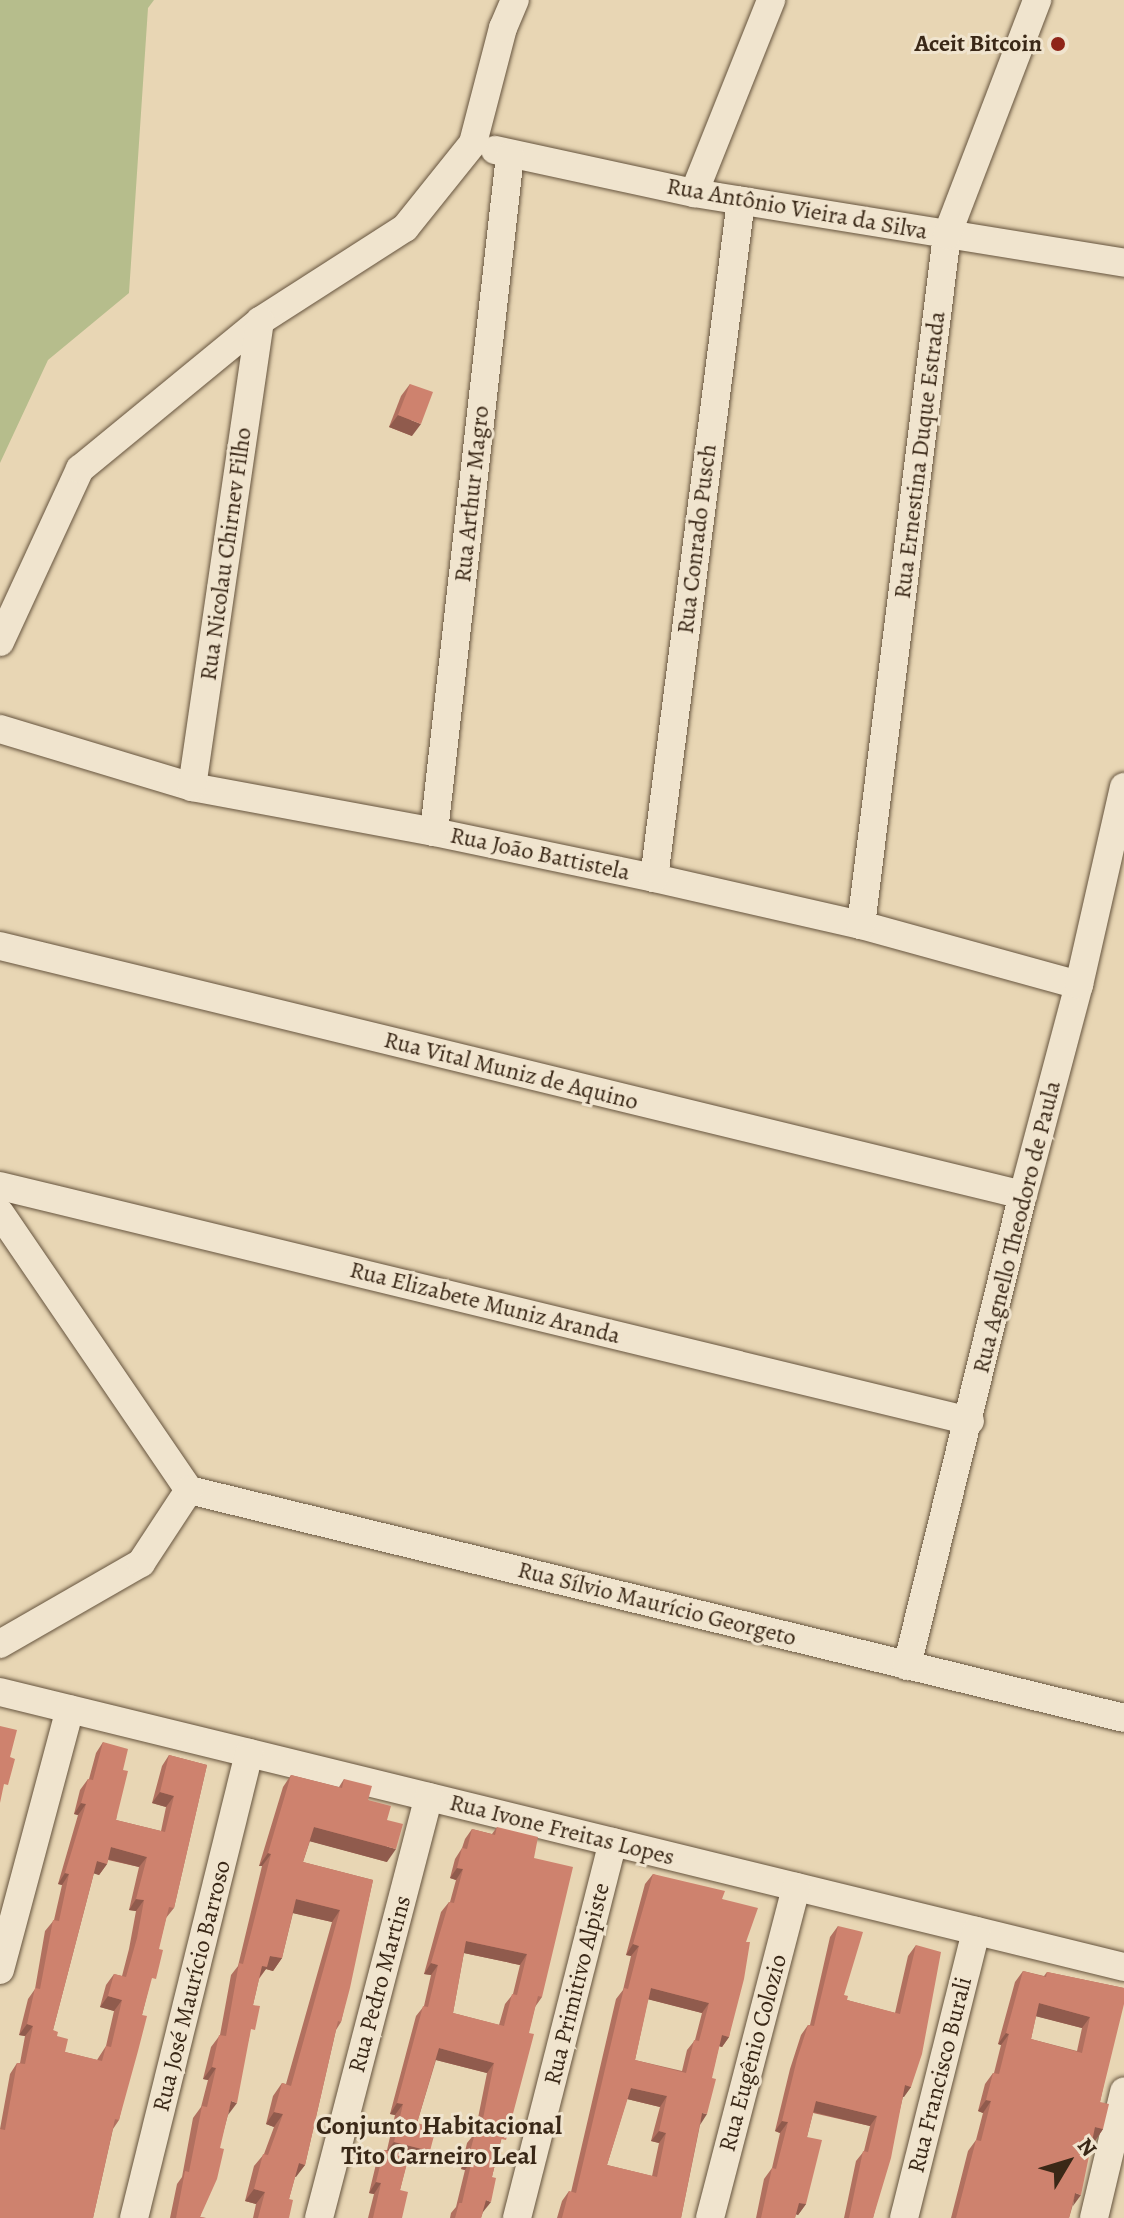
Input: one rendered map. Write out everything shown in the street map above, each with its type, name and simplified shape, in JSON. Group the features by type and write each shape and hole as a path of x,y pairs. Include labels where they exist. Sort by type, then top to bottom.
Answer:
{"street":[{"path":"490,0 503,28"},
{"path":"0,642 80,469 260,321 405,228 473,143 503,28 515,0"},
{"path":"694,193 771,0"},
{"name":"Rua Ernestina Duque Estrada","path":"861,925 947,235 1037,0"},
{"name":"Rua Antônio Vieira da Silva","path":"473,143 510,155 694,193 1124,263"},
{"name":"Rua Arthur Magro","path":"434,832 510,155"},
{"name":"Rua Conrado Pusch","path":"654,878 741,201"},
{"name":"Rua Nicolau Chirnev Filho","path":"192,787 260,321"},
{"name":"Rua João Battistela","path":"0,729 192,787 434,832 654,878 861,925 1079,985"},
{"name":"Rua Agnello Theodoro de Paula","path":"907,1666 970,1421 1023,1195 1079,985 1124,787"},
{"name":"Rua Vital Muniz de Aquino","path":"0,946 1023,1195"},
{"name":"Rua Elizabete Muniz Aranda","path":"0,1186 970,1421"},
{"path":"0,1213 189,1490 141,1563 0,1644"},
{"name":"Rua Sílvio Maurício Georgeto","path":"189,1490 1124,1718"},
{"name":"Rua Ivone Freitas Lopes","path":"0,1692 1124,1967"},
{"path":"0,1970 70,1709"},
{"name":"Rua José Maurício Barroso","path":"134,2218 249,1753"},
{"name":"Rua Pedro Martins","path":"319,2218 429,1797"},
{"name":"Rua Primitivo Alpiste","path":"517,2218 613,1842"},
{"name":"Rua Eugênio Colozio","path":"710,2218 796,1887"},
{"name":"Rua Francisco Burali","path":"904,2218 976,1931"},
{"path":"1094,2218 1124,2092"}],"green space":[{"path":"0,0 154,0 148,8 129,293 48,360 0,463"}],"building":[{"path":"410,384 433,392 421,424 398,415"},
{"path":"0,1726 17,1730 10,1757 15,1759 0,1803"},
{"path":"103,1742 128,1749 123,1770 128,1771 116,1820 165,1832 174,1796 160,1792 169,1755 207,1765 174,1908 169,1907 156,1979 152,1978 142,2015 147,2016 119,2120 115,2119 93,2218 0,2218 0,2129 5,2130 17,2063 25,2064 33,2026 27,2024 35,1988 40,1989 53,1920 59,1921 69,1874 65,1873 86,1804 81,1803 88,1779 93,1780","holes":["111,1847 147,1857 136,1899 144,1900 137,1938 126,1977 114,1974 108,1996 122,2000 111,2047 106,2046 102,2061 65,2052 68,2039 57,2036 58,2032 53,2030 97,1861 107,1864"]},
{"path":"291,1775 342,1788 344,1779 372,1786 368,1800 391,1806 387,1820 403,1824 396,1849 314,1827 303,1862 373,1880 350,1988 341,2022 338,2021 305,2165 299,2163 289,2199 293,2200 289,2218 258,2218 265,2192 254,2189 263,2154 268,2155 283,2114 274,2112 282,2083 291,2086 340,1910 296,1899 282,1958 270,1956 267,1967 262,1966 253,2005 260,2006 255,2030 251,2029 237,2103 231,2101 220,2148 224,2149 217,2179 200,2217 206,2218 176,2218 202,2106 207,2107 216,2068 212,2067 219,2035 226,2036 239,1963 243,1964 271,1854 268,1853"},
{"path":"497,1827 538,1837 534,1858 573,1867 542,1997 538,1996 529,2033 534,2034 506,2140 501,2139 492,2177 496,2178 491,2202 486,2200 481,2218 455,2218 459,2203 462,2203 475,2133 480,2134 494,2063 439,2048 417,2123 436,2128 430,2151 394,2142 403,2104 397,2103 423,2006 428,2007 438,1965 431,1963 449,1902 454,1903 463,1869 457,1868 462,1848 467,1849 472,1829 495,1835","holes":["466,1941 527,1954 517,1995 512,1994 504,2026 453,2013"]},
{"path":"653,1874 725,1891 722,1899 758,1908 746,1942 750,1942 744,1979 729,2037 722,2035 712,2078 716,2079 707,2114 702,2113 681,2218 562,2218 569,2191 576,2193 624,1988 628,1989 639,1946 633,1944","holes":["651,1988 709,2003 699,2041 694,2040 686,2073 635,2060","631,2088 667,2096 659,2131 666,2133 657,2177 607,2165"]},
{"path":"838,1926 863,1932 844,1995 848,1996 847,2000 900,2014 916,1945 941,1952 922,2054 911,2087 905,2085 891,2158 873,2218 849,2218 863,2151 868,2152 877,2116 816,2101 807,2137 822,2140 806,2204 799,2203 795,2218 761,2218 772,2168 776,2169 788,2122 782,2121 797,2059 808,2025 814,2026"},
{"path":"1023,1971 1046,1977 1047,1972 1124,1988 1124,2004 1100,2102 1109,2104 1103,2129 1095,2127 1081,2195 1075,2193 1069,2218 956,2218 976,2140 981,2141 991,2101 986,2100 993,2073 999,2074 1009,2034 1006,2033","holes":["1039,2003 1090,2017 1082,2053 1031,2039"]},
{"path":"384,2150 409,2156 400,2190 408,2192 402,2218 373,2218 381,2183 376,2182"}],"place":[{"name":"Aceit Bitcoin","path":"1058,44"}],"district":[{"name":"Conjunto Habitacional Tito Carneiro Leal","path":"439,2141"}]}
